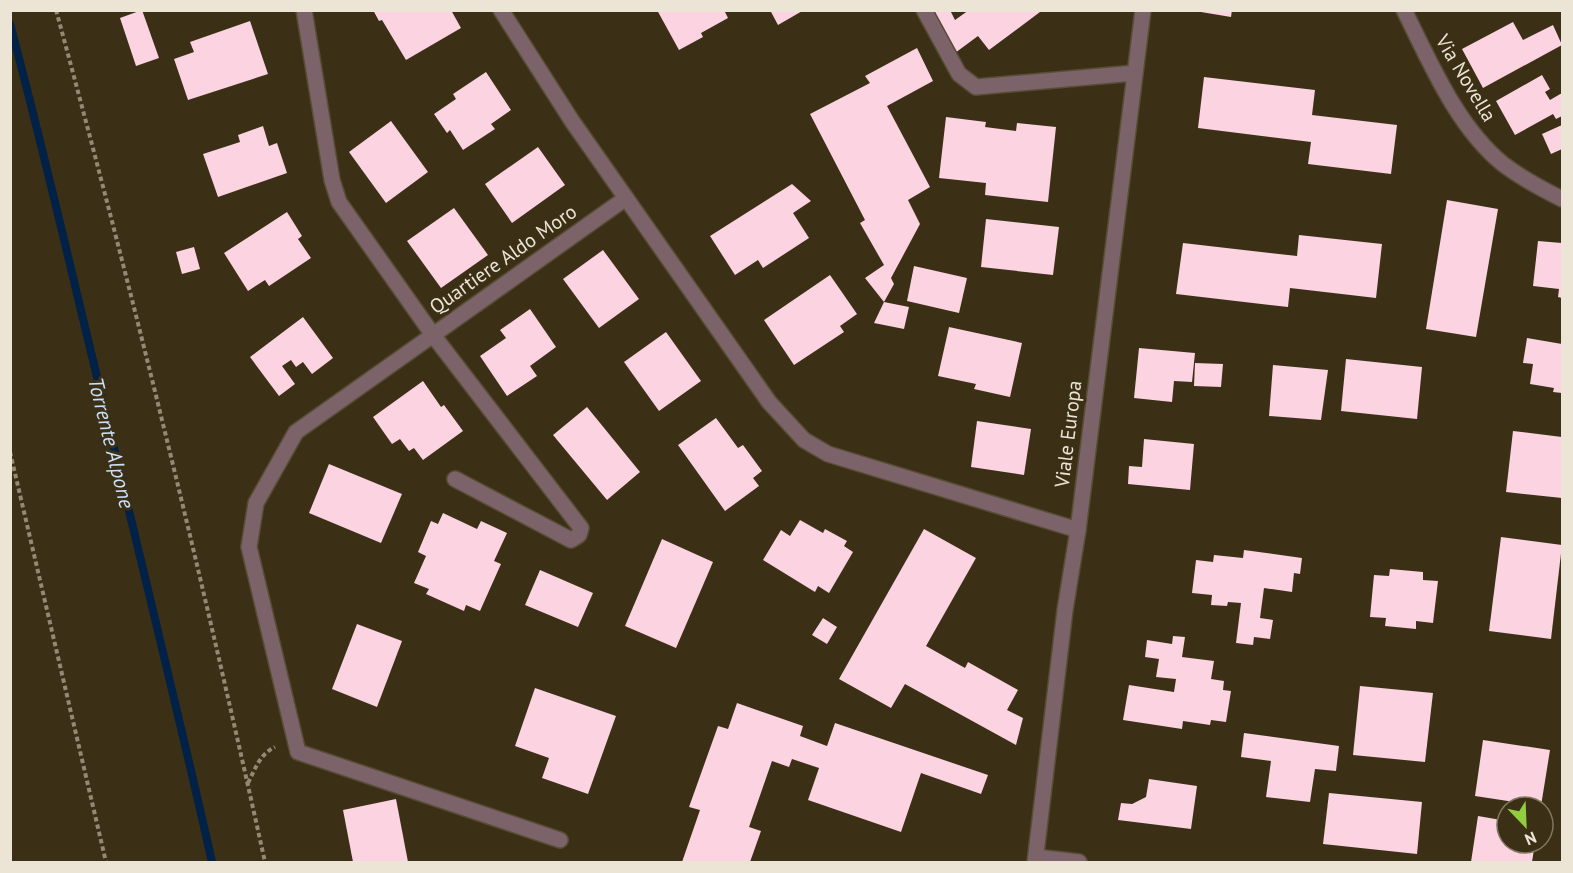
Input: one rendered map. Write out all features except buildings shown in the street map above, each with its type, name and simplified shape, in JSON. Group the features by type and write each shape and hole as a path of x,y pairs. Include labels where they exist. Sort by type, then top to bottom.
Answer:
{"street":[{"name":"Quartiere Aldo Moro","path":"304,10 332,180 339,202 433,335 626,198"},
{"path":"501,10 572,121 769,402 804,440 828,454 1078,530"},
{"path":"924,10 959,74 976,87 1135,73"},
{"name":"Viale Europa","path":"1035,860 1143,10"},
{"name":"Via Novella","path":"1404,10 1443,89 1475,136 1503,164 1541,189 1563,199"},
{"path":"455,479 571,540 579,535 581,528 433,335 296,432 256,503 249,547 298,752 561,840"},
{"path":"1035,860 1079,862"}],"path":[{"path":"56,10 93,145 174,469 265,862"},
{"path":"10,452 106,862"},
{"path":"248,784 267,751 295,738"}],"waterway":[{"name":"Torrente Alpone","path":"10,24 55,202 212,862"}]}
